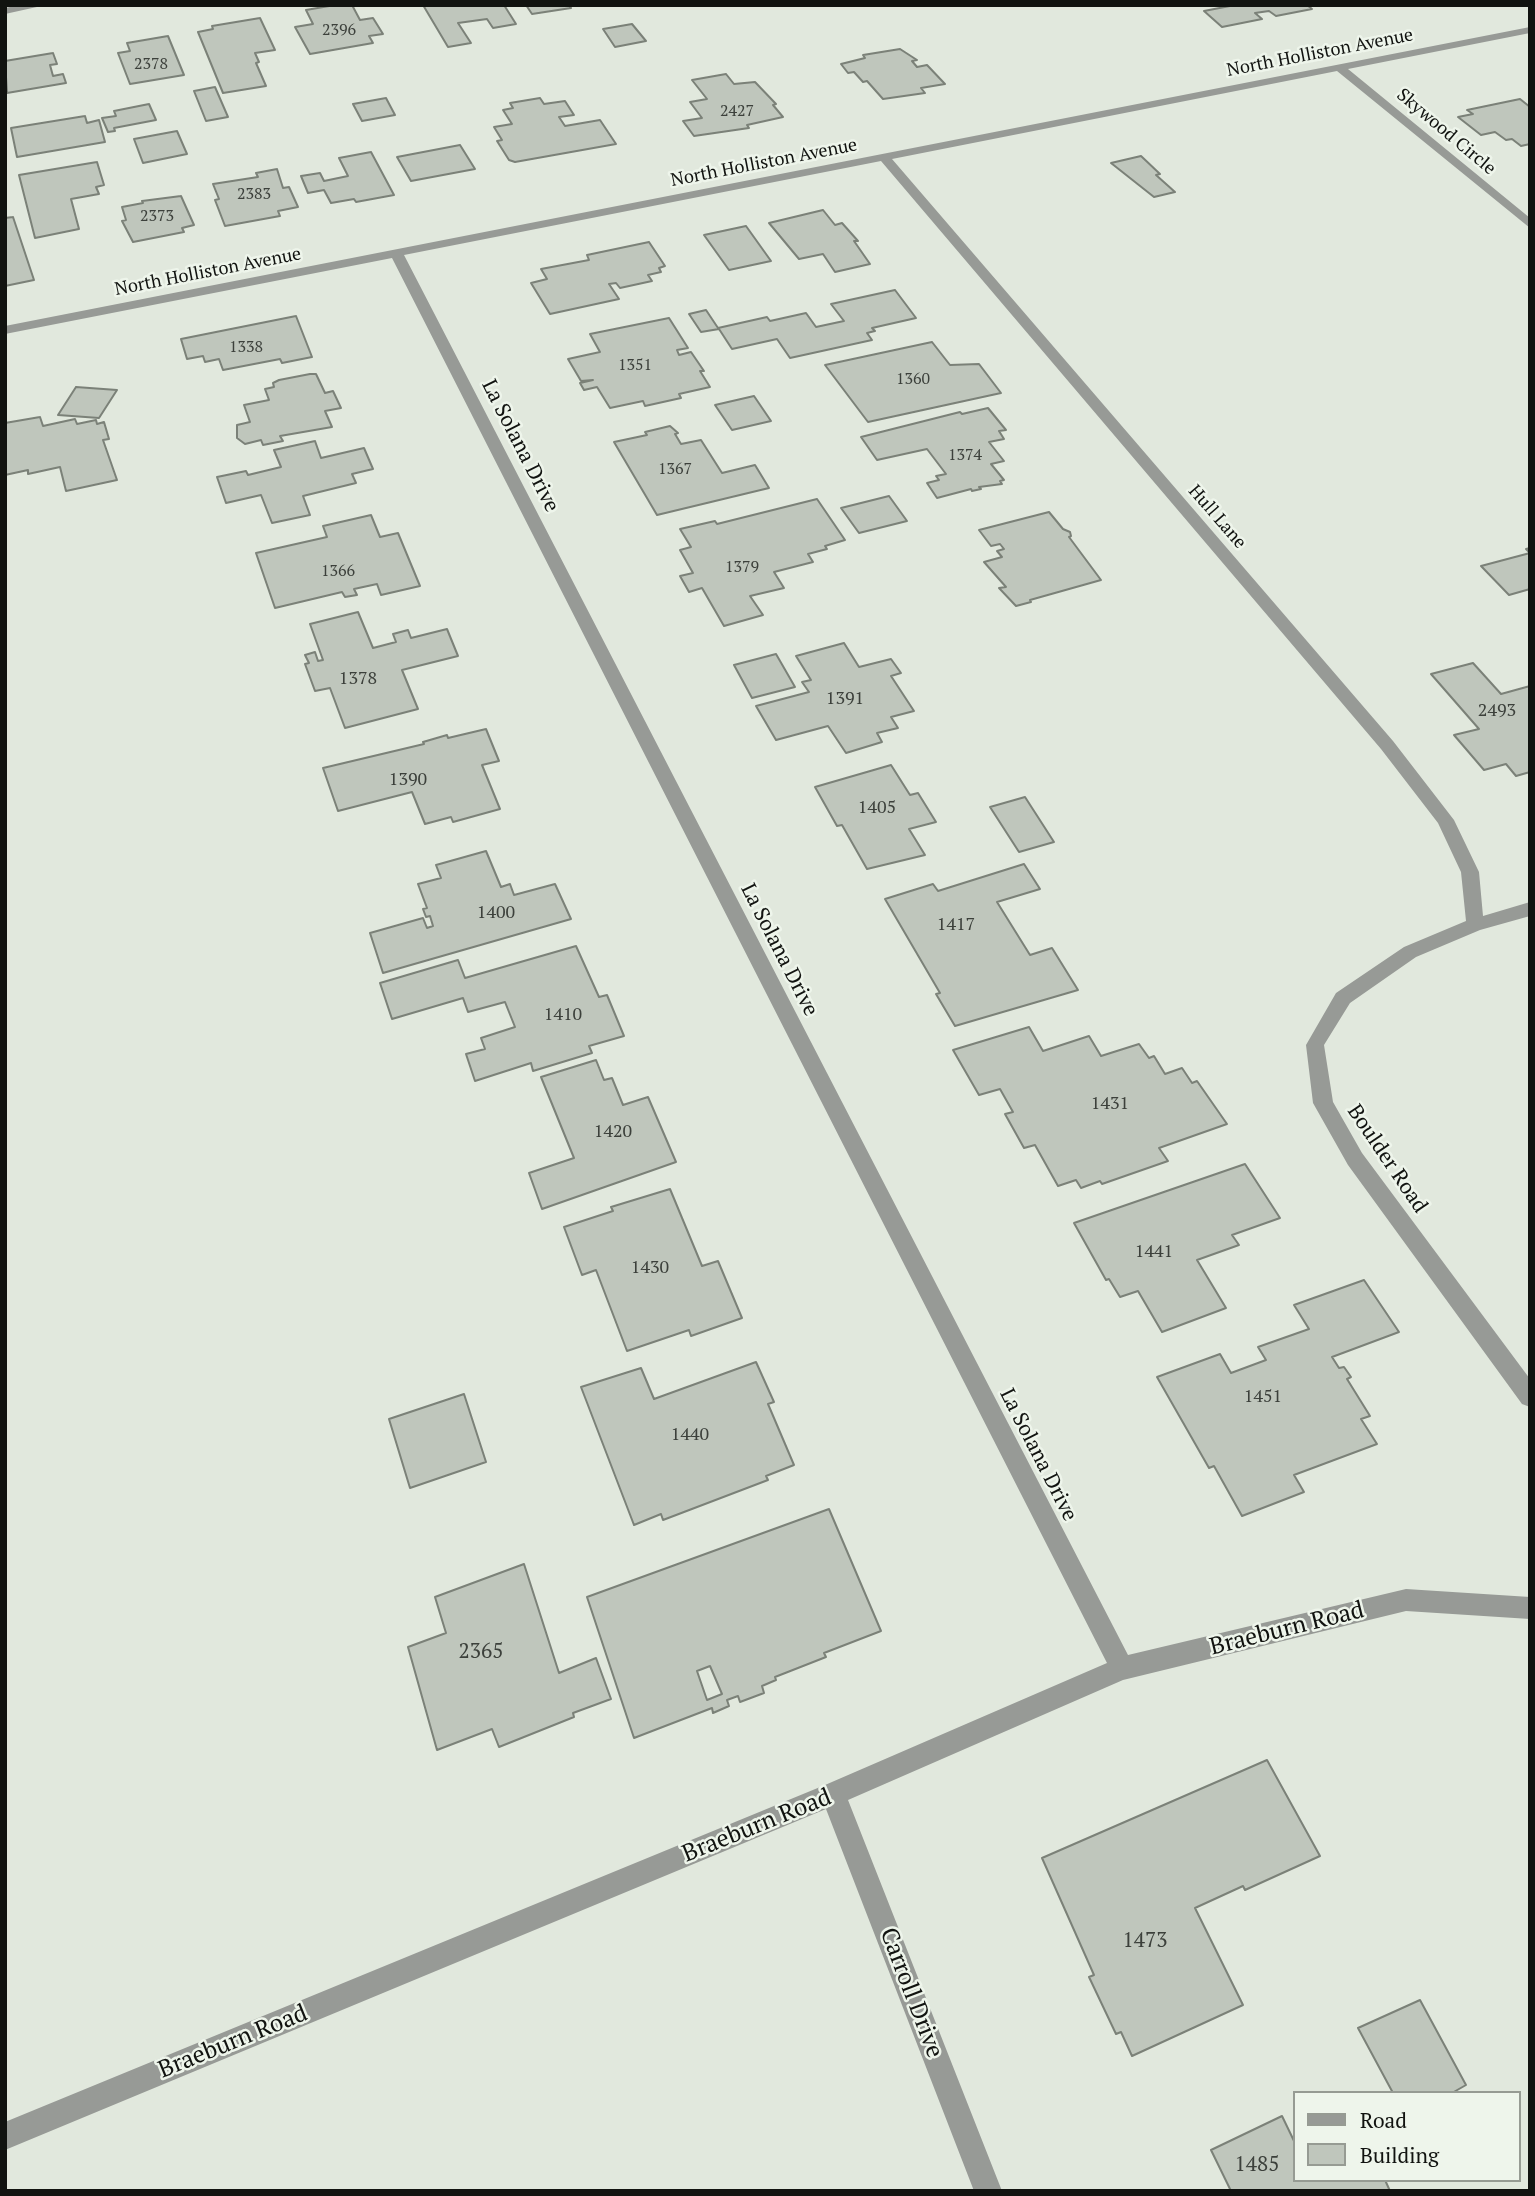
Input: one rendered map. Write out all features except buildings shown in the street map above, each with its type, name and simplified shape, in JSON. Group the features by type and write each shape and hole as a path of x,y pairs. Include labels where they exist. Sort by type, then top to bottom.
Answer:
{"street":[{"path":"5,11 41,5"},
{"name":"North Holliston Avenue","path":"5,330 1530,30"},
{"name":"Skywood Circle","path":"1339,67 1530,224"},
{"name":"Hull Lane","path":"884,157 1387,745 1445,820 1469,872 1475,925"},
{"name":"La Solana Drive","path":"396,253 1122,1668"},
{"name":"Boulder Road","path":"1530,909 1475,925 1410,952 1343,998 1315,1045 1323,1103 1355,1159 1530,1397"},
{"name":"Braeburn Road","path":"5,2136 833,1794 1122,1668 1406,1600 1530,1608"},
{"name":"Carroll Drive","path":"833,1794 988,2191"}]}
